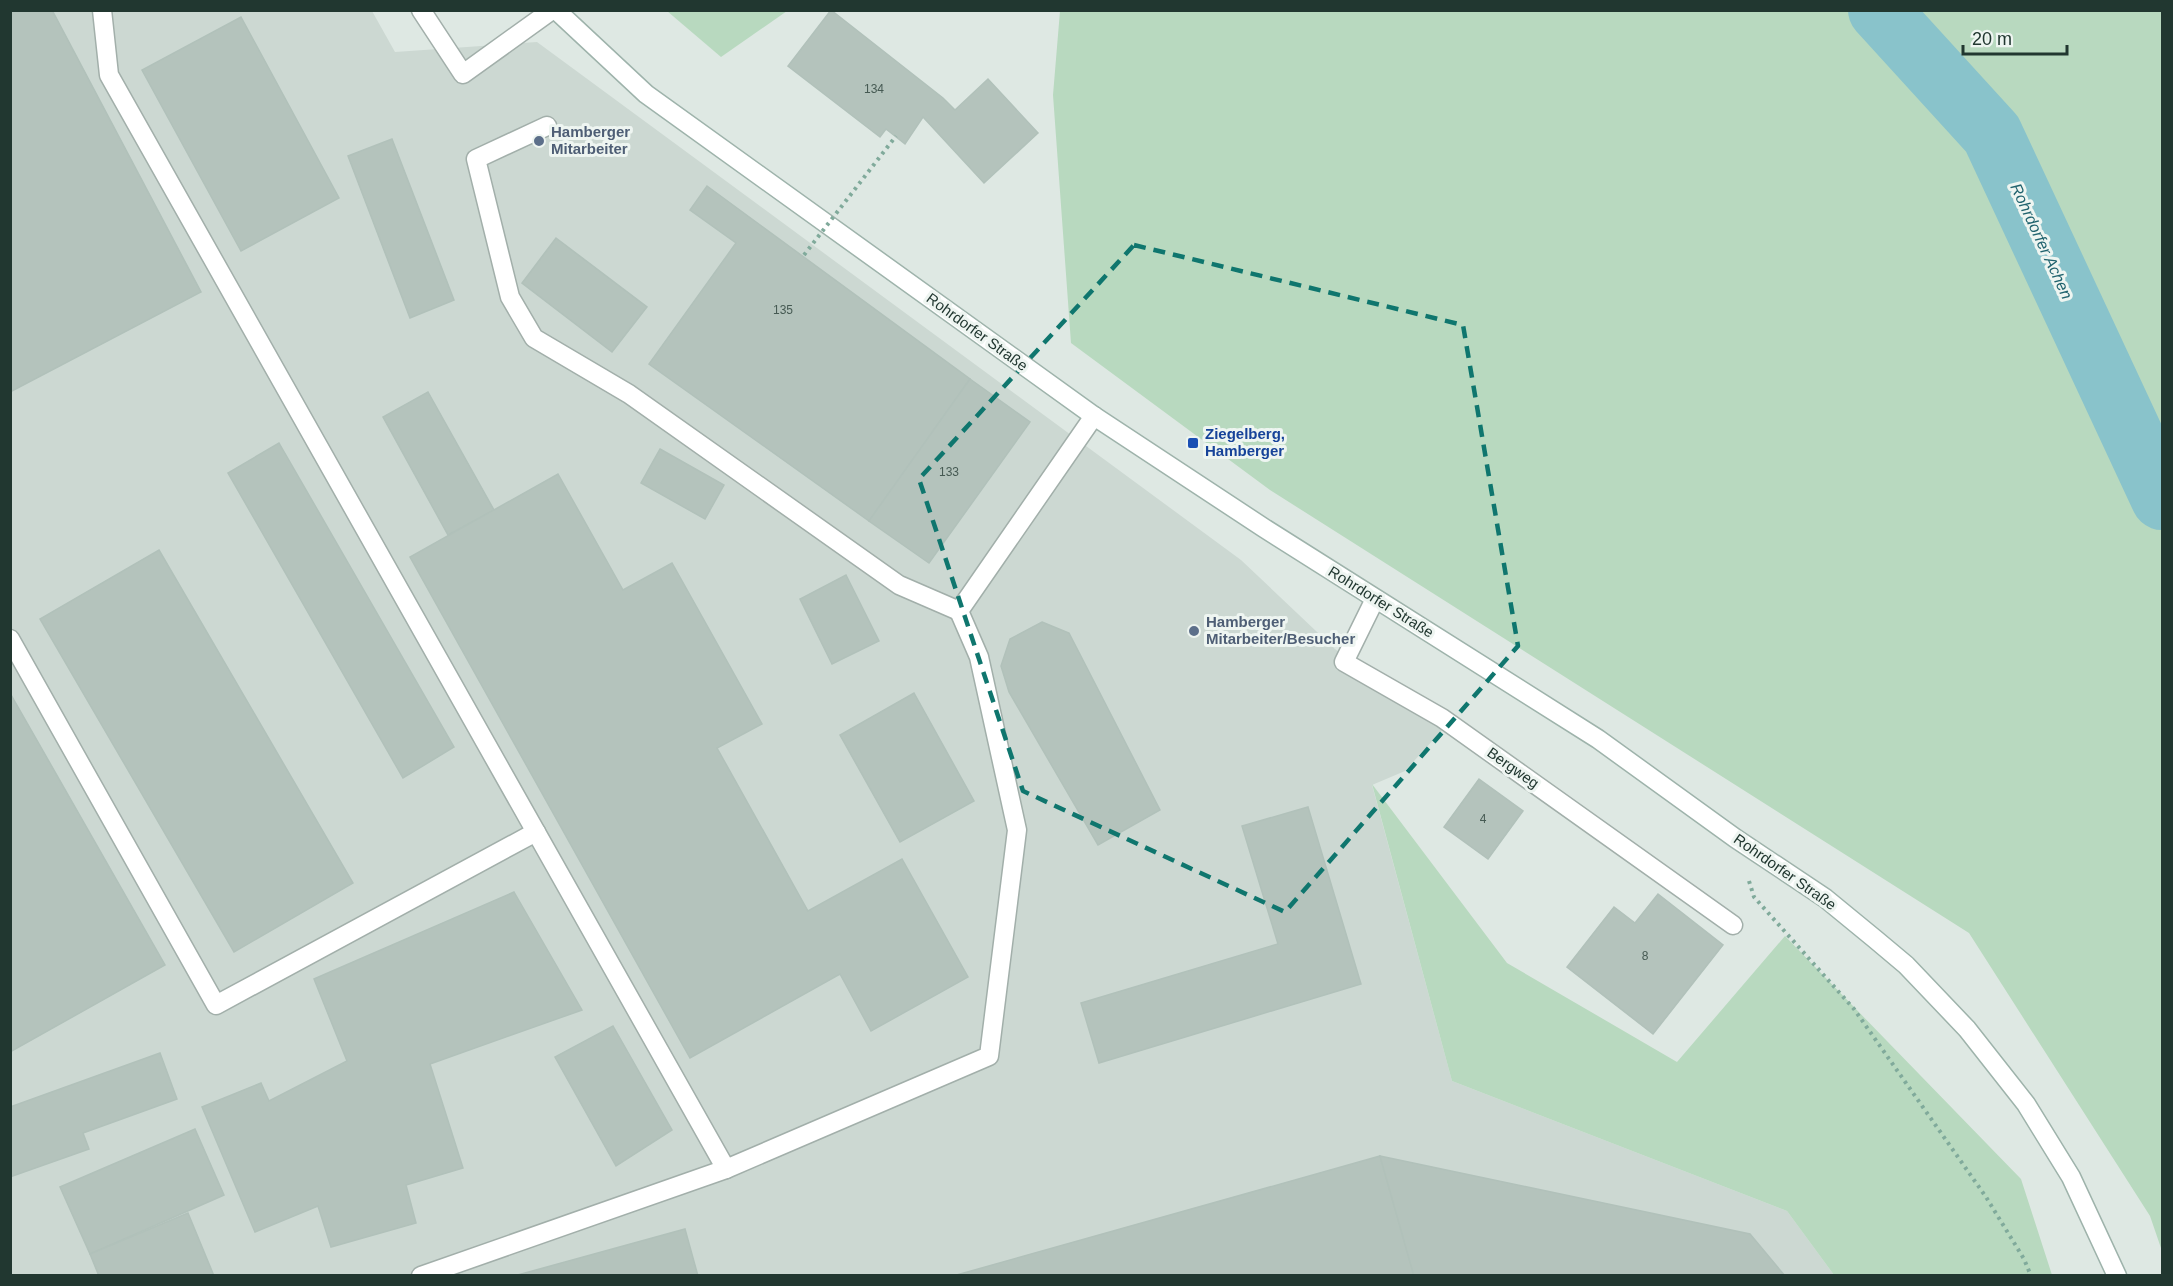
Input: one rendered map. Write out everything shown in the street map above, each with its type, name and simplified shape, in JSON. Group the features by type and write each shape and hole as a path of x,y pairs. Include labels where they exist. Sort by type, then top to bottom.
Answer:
{"main road":[{"path":"102,10 109,75 726,1169"},
{"path":"421,10 462,74 554,10"},
{"name":"Rohrdorfer Straße","path":"554,10 646,94 1094,416 1375,599 1598,739 1735,838 1825,898 1906,965 1967,1029 2026,1104 2065,1168 2100,1234 2117,1275"},
{"path":"421,1275 726,1169 989,1056 1017,830 979,657 959,611 900,585 629,394 534,338 510,297 476,159 547,126"},
{"path":"959,611 1094,416"},
{"name":"Bergweg","path":"1375,599 1344,662 1443,718 1733,925"},
{"path":"10,639 216,1005 536,832"}],"path":[{"path":"804,255 896,136"},
{"path":"1735,838 1754,897 1854,1009 1986,1197 2031,1275"}],"highlighted area":[{"path":"1134,245 1463,325 1518,646 1285,912 1023,791 919,479"}],"shaded area":[{"path":"10,11 372,11 395,52 537,42 1241,560 1335,649 1443,729 1405,771 1372,785 1452,1081 1787,1211 1834,1275 11,1275"}],"green space":[{"path":"667,11 787,11 721,57"},
{"path":"1060,11 2162,11 2162,1251 2150,1216 1969,933 1270,490 1071,343 1053,95"},
{"path":"1372,784 1507,963 1677,1062 1785,936 2021,1179 2052,1275 1834,1275 1787,1211 1452,1081"}],"building":[{"path":"10,10 52,10 201,292 10,392"},
{"path":"831,10 943,98 955,110 988,79 1038,133 984,183 923,117 905,144 886,129 880,137 788,66"},
{"path":"241,17 339,198 241,251 142,70"},
{"path":"392,139 454,300 410,318 348,156"},
{"path":"707,186 970,379 869,521 649,364 736,243 690,210"},
{"path":"556,238 647,307 612,352 522,283"},
{"path":"970,379 1030,422 929,563 869,521"},
{"path":"428,392 494,510 448,535 383,417"},
{"path":"279,443 454,747 403,778 228,473"},
{"path":"660,449 724,485 705,519 641,483"},
{"path":"558,474 623,590 672,563 762,724 717,748 808,911 902,859 968,977 871,1031 840,974 690,1058 410,557"},
{"path":"159,550 353,883 234,952 40,619"},
{"path":"846,575 879,641 832,664 800,599"},
{"path":"1042,622 1069,633 1160,810 1098,845 1009,692 1001,666 1010,639"},
{"path":"10,693 165,965 10,1052"},
{"path":"914,693 974,801 900,842 840,735"},
{"path":"1479,779 1523,811 1488,859 1444,827"},
{"path":"1308,807 1361,984 1099,1063 1081,1003 1278,944 1242,826"},
{"path":"514,892 582,1010 430,1064 463,1168 406,1185 416,1223 331,1247 318,1206 255,1232 202,1107 261,1083 269,1101 347,1061 314,979"},
{"path":"1658,894 1723,945 1653,1034 1567,967 1614,907 1635,923"},
{"path":"613,1026 672,1130 616,1166 555,1057"},
{"path":"160,1053 177,1099 83,1133 89,1149 10,1177 10,1107"},
{"path":"195,1129 224,1195 90,1254 60,1187"},
{"path":"1380,1156 1414,1276 953,1276"},
{"path":"1380,1156 1750,1234 1785,1276 1414,1276"},
{"path":"188,1213 214,1276 99,1276 90,1254"},
{"path":"685,1229 698,1276 514,1276"}],"waterway":[{"name":"Rohrdorfer Achen","path":"1879,10 1992,134 2162,499"}],"place":[{"name":"Hamberger Mitarbeiter","path":"539,141"},
{"name":"Ziegelberg, Hamberger","path":"1193,443"},
{"name":"Hamberger Mitarbeiter/Besucher","path":"1194,631"}]}
